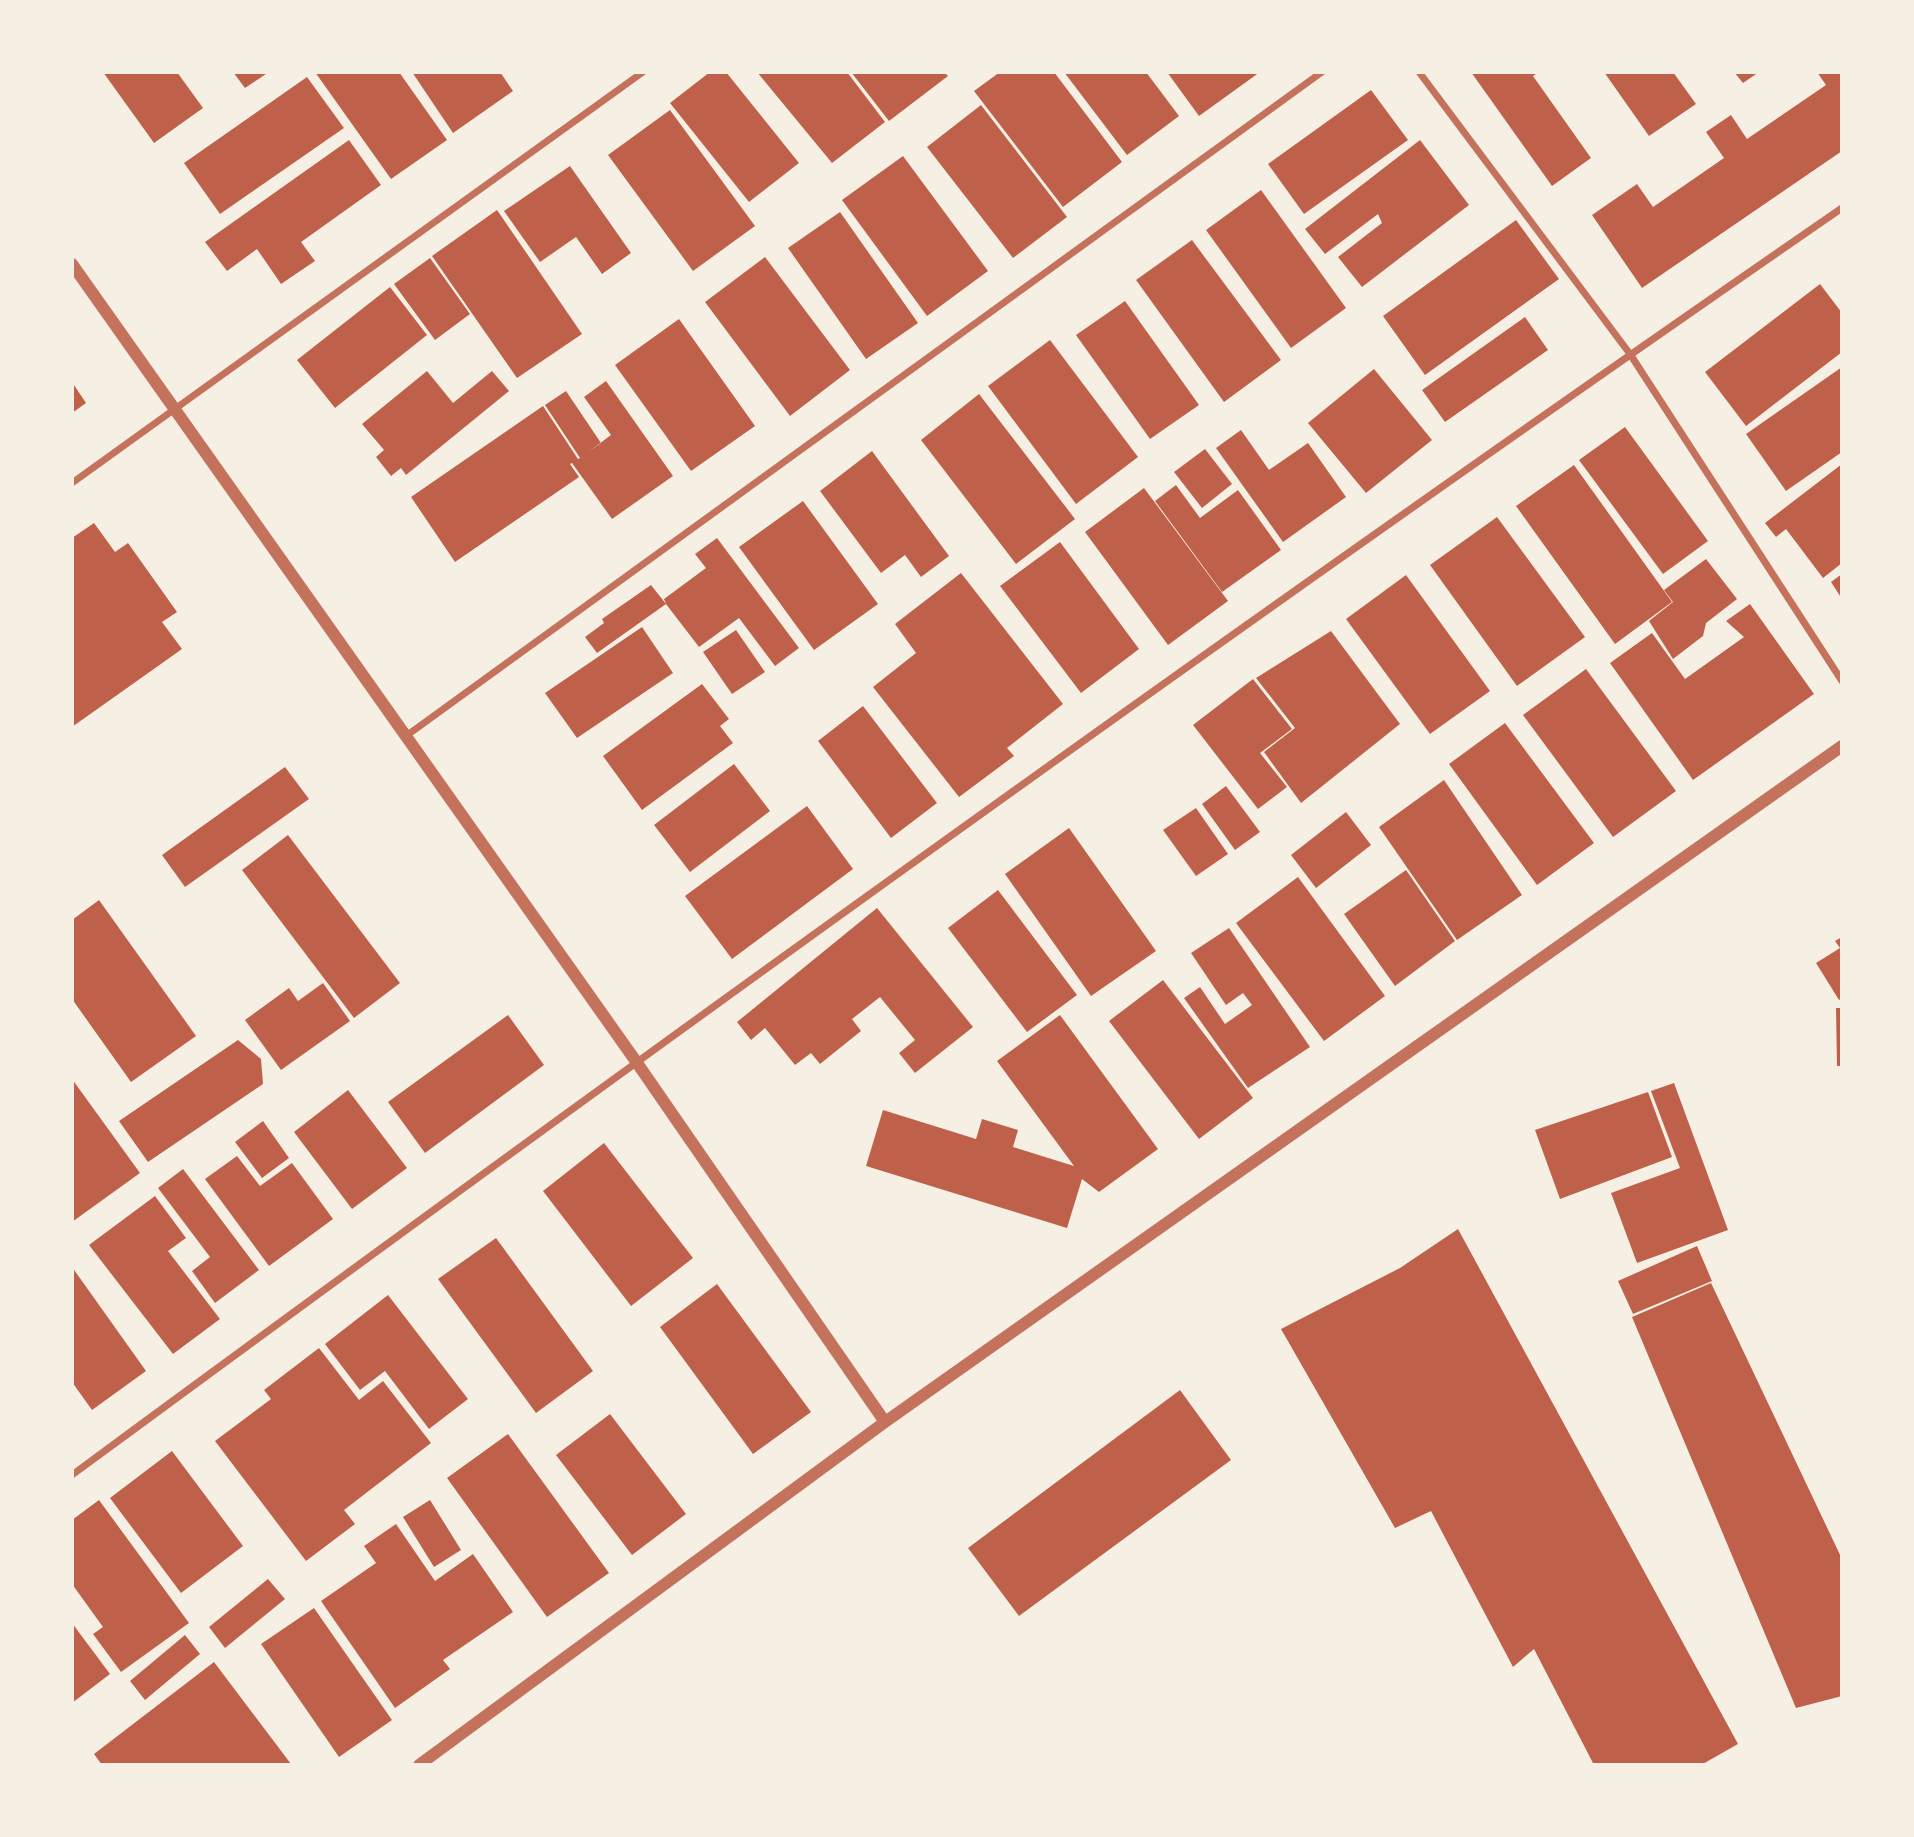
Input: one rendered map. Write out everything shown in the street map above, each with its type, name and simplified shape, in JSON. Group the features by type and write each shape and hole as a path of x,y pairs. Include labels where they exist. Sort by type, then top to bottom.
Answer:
{"street":[{"path":"72,483 643,72"},
{"path":"406,736 1322,72"},
{"path":"1419,72 1630,354 1842,681"},
{"path":"72,1475 635,1060 1630,354 1842,208"},
{"path":"72,264 635,1060 885,1422"},
{"path":"419,1765 885,1422 1842,746"}],"building":[{"path":"103,72 177,72 203,108 154,143"},
{"path":"233,72 269,72 245,88"},
{"path":"315,72 399,72 447,140 391,179"},
{"path":"412,72 500,72 513,91 453,133"},
{"path":"710,72 726,72 799,163 749,202 670,103"},
{"path":"757,72 847,72 885,122 832,163"},
{"path":"851,72 944,72 948,76 889,121"},
{"path":"1000,72 1054,72 1122,162 1063,207 974,91"},
{"path":"1064,72 1146,72 1179,116 1127,155"},
{"path":"1167,72 1260,72 1199,116"},
{"path":"1471,72 1539,72 1533,76 1591,158 1552,186"},
{"path":"1604,72 1673,72 1696,104 1649,136"},
{"path":"1734,72 1759,72 1743,83"},
{"path":"1817,72 1842,72 1842,151 1642,288 1592,215 1637,184 1653,207 1724,158 1706,132 1731,115 1747,139 1826,85"},
{"path":"307,77 344,128 220,214 184,163"},
{"path":"1371,90 1408,140 1304,214 1268,164"},
{"path":"981,105 1067,217 1013,258 927,147"},
{"path":"670,110 755,226 693,271 608,155"},
{"path":"349,140 381,185 301,242 315,261 281,284 257,249 227,271 205,242"},
{"path":"1420,140 1469,205 1362,287 1338,257 1382,223 1378,214 1325,254 1305,229"},
{"path":"903,156 988,271 927,316 842,200"},
{"path":"570,166 631,253 602,274 576,237 540,262 504,211"},
{"path":"1261,190 1346,308 1291,348 1206,230"},
{"path":"497,210 582,334 517,378 432,256"},
{"path":"840,212 918,323 866,359 788,248"},
{"path":"1516,220 1559,279 1425,375 1383,316"},
{"path":"1192,240 1281,360 1224,402 1136,280"},
{"path":"765,257 850,370 790,416 705,302"},
{"path":"430,258 470,314 435,340 394,284"},
{"path":"1820,284 1842,313 1842,352 1746,426 1705,372"},
{"path":"390,287 427,335 335,408 297,360"},
{"path":"1125,301 1199,405 1150,439 1076,335"},
{"path":"1525,317 1548,350 1445,422 1422,390"},
{"path":"679,319 755,426 691,471 615,365"},
{"path":"1050,340 1138,457 1076,504 988,386"},
{"path":"1842,367 1842,452 1786,491 1746,434"},
{"path":"1374,369 1432,440 1366,493 1308,423"},
{"path":"427,371 453,403 492,371 509,391 406,475 401,468 391,476 376,457 384,450 362,424"},
{"path":"606,381 673,476 612,519 572,463 570,464 579,477 455,562 411,497 543,406 578,459 580,458 545,405 566,391 601,443 611,435 584,397"},
{"path":"72,382 86,403 72,413"},
{"path":"979,394 1075,519 1016,564 921,440"},
{"path":"1625,427 1708,541 1663,574 1579,460"},
{"path":"1241,430 1269,470 1308,443 1346,497 1283,542 1216,448"},
{"path":"1205,449 1232,484 1202,508 1174,472"},
{"path":"872,451 949,556 921,577 905,555 881,573 820,491"},
{"path":"1842,464 1842,563 1823,578 1786,529 1776,537 1765,523"},
{"path":"1574,465 1672,602 1615,644 1516,506"},
{"path":"1176,485 1200,518 1238,490 1281,550 1222,592 1155,501"},
{"path":"1144,488 1228,601 1168,645 1085,532"},
{"path":"803,501 878,604 814,650 739,547"},
{"path":"1497,517 1585,637 1517,686 1430,565"},
{"path":"94,523 115,552 128,543 177,612 162,622 182,649 72,727 72,538"},
{"path":"717,538 799,648 775,666 739,618 699,647 664,599 706,568 695,554"},
{"path":"1060,542 1139,649 1081,693 1000,586"},
{"path":"1706,559 1737,599 1706,623 1703,636 1673,659 1649,621 1673,602 1664,590"},
{"path":"961,573 1063,704 1007,748 1014,756 959,797 873,687 916,653 895,624"},
{"path":"1842,574 1842,599 1831,582"},
{"path":"1406,575 1490,691 1430,734 1346,619"},
{"path":"651,585 666,604 597,653 585,637 604,623 602,619"},
{"path":"1750,604 1814,694 1693,780 1610,663 1652,633 1685,679 1744,637 1726,621"},
{"path":"642,627 673,673 577,738 545,693"},
{"path":"736,630 765,672 732,694 703,652"},
{"path":"1331,631 1400,724 1301,803 1264,752 1295,728 1256,678"},
{"path":"1586,669 1676,791 1613,837 1523,715"},
{"path":"1253,679 1292,729 1260,753 1287,787 1258,809 1193,725"},
{"path":"702,684 729,719 720,726 733,743 642,810 603,756"},
{"path":"863,706 937,803 891,838 818,741"},
{"path":"1505,723 1594,843 1537,885 1449,764"},
{"path":"734,764 770,811 690,872 654,825"},
{"path":"285,767 309,799 185,887 162,855"},
{"path":"1444,780 1522,895 1457,940 1379,827"},
{"path":"1226,786 1260,832 1235,850 1202,804"},
{"path":"807,806 853,869 732,959 685,896"},
{"path":"1196,808 1228,854 1196,876 1163,830"},
{"path":"1346,812 1371,845 1316,888 1291,855"},
{"path":"1069,828 1156,951 1091,996 1005,874"},
{"path":"288,835 400,983 354,1018 242,870"},
{"path":"1406,870 1455,941 1395,986 1344,914"},
{"path":"1298,877 1385,996 1324,1041 1236,923"},
{"path":"998,890 1077,995 1027,1032 948,928"},
{"path":"99,900 196,1036 131,1082 72,999 72,920"},
{"path":"877,908 973,1027 915,1073 899,1053 915,1040 880,997 852,1019 861,1031 820,1064 811,1053 795,1065 765,1028 751,1040 737,1022"},
{"path":"1229,928 1310,1047 1248,1088 1184,998 1200,987 1225,1024 1252,1005 1243,993 1226,1005 1191,953"},
{"path":"1842,937 1842,998 1839,1000 1816,963 1840,948 1835,941"},
{"path":"1163,980 1253,1098 1199,1139 1109,1021"},
{"path":"323,983 350,1021 281,1070 245,1020 289,988 298,1001"},
{"path":"1836,1008 1842,1008 1842,1066 1837,1066"},
{"path":"508,1015 544,1065 425,1153 388,1102"},
{"path":"1060,1015 1158,1149 1099,1192 1082,1179 1067,1228 866,1166 883,1110 976,1139 982,1119 1018,1130 1013,1147 1074,1166 997,1061"},
{"path":"238,1040 261,1059 263,1084 148,1162 119,1121"},
{"path":"72,1079 140,1173 72,1222"},
{"path":"1674,1083 1728,1230 1637,1263 1611,1193 1680,1168 1651,1091"},
{"path":"348,1090 407,1168 352,1209 294,1132"},
{"path":"1648,1092 1672,1157 1560,1199 1535,1130"},
{"path":"263,1121 289,1158 262,1178 235,1142"},
{"path":"604,1143 693,1258 631,1306 543,1191"},
{"path":"237,1156 260,1186 292,1163 333,1219 269,1266 205,1179"},
{"path":"183,1169 259,1270 215,1303 192,1271 210,1257 158,1188"},
{"path":"155,1196 186,1238 168,1251 220,1319 173,1354 89,1245"},
{"path":"1458,1229 1738,1744 1701,1765 1594,1765 1534,1649 1513,1667 1431,1511 1395,1528 1281,1329 1400,1268"},
{"path":"496,1238 593,1371 536,1413 438,1279"},
{"path":"1697,1246 1712,1281 1633,1314 1618,1281"},
{"path":"72,1267 146,1371 92,1410 72,1382"},
{"path":"1711,1283 1842,1559 1842,1696 1796,1708 1632,1317"},
{"path":"717,1284 811,1412 753,1454 660,1327"},
{"path":"388,1295 468,1399 429,1429 385,1371 360,1390 325,1344"},
{"path":"319,1348 359,1400 383,1381 431,1443 344,1510 355,1524 306,1561 215,1441 271,1399 264,1390"},
{"path":"1180,1390 1231,1460 1019,1616 968,1548"},
{"path":"610,1414 686,1514 632,1555 556,1455"},
{"path":"508,1434 609,1573 547,1617 447,1478"},
{"path":"172,1451 243,1546 181,1593 110,1498"},
{"path":"99,1500 189,1623 121,1672 93,1634 103,1627 72,1584 72,1520"},
{"path":"430,1500 461,1550 434,1567 403,1517"},
{"path":"396,1524 435,1581 473,1554 513,1612 443,1660 450,1669 395,1708 321,1601 376,1563 364,1546"},
{"path":"268,1579 285,1599 225,1648 209,1627"},
{"path":"314,1608 392,1720 339,1757 261,1644"},
{"path":"72,1623 110,1674 72,1703"},
{"path":"185,1635 200,1654 145,1700 130,1681"},
{"path":"214,1662 291,1764 102,1765 94,1754"}]}
